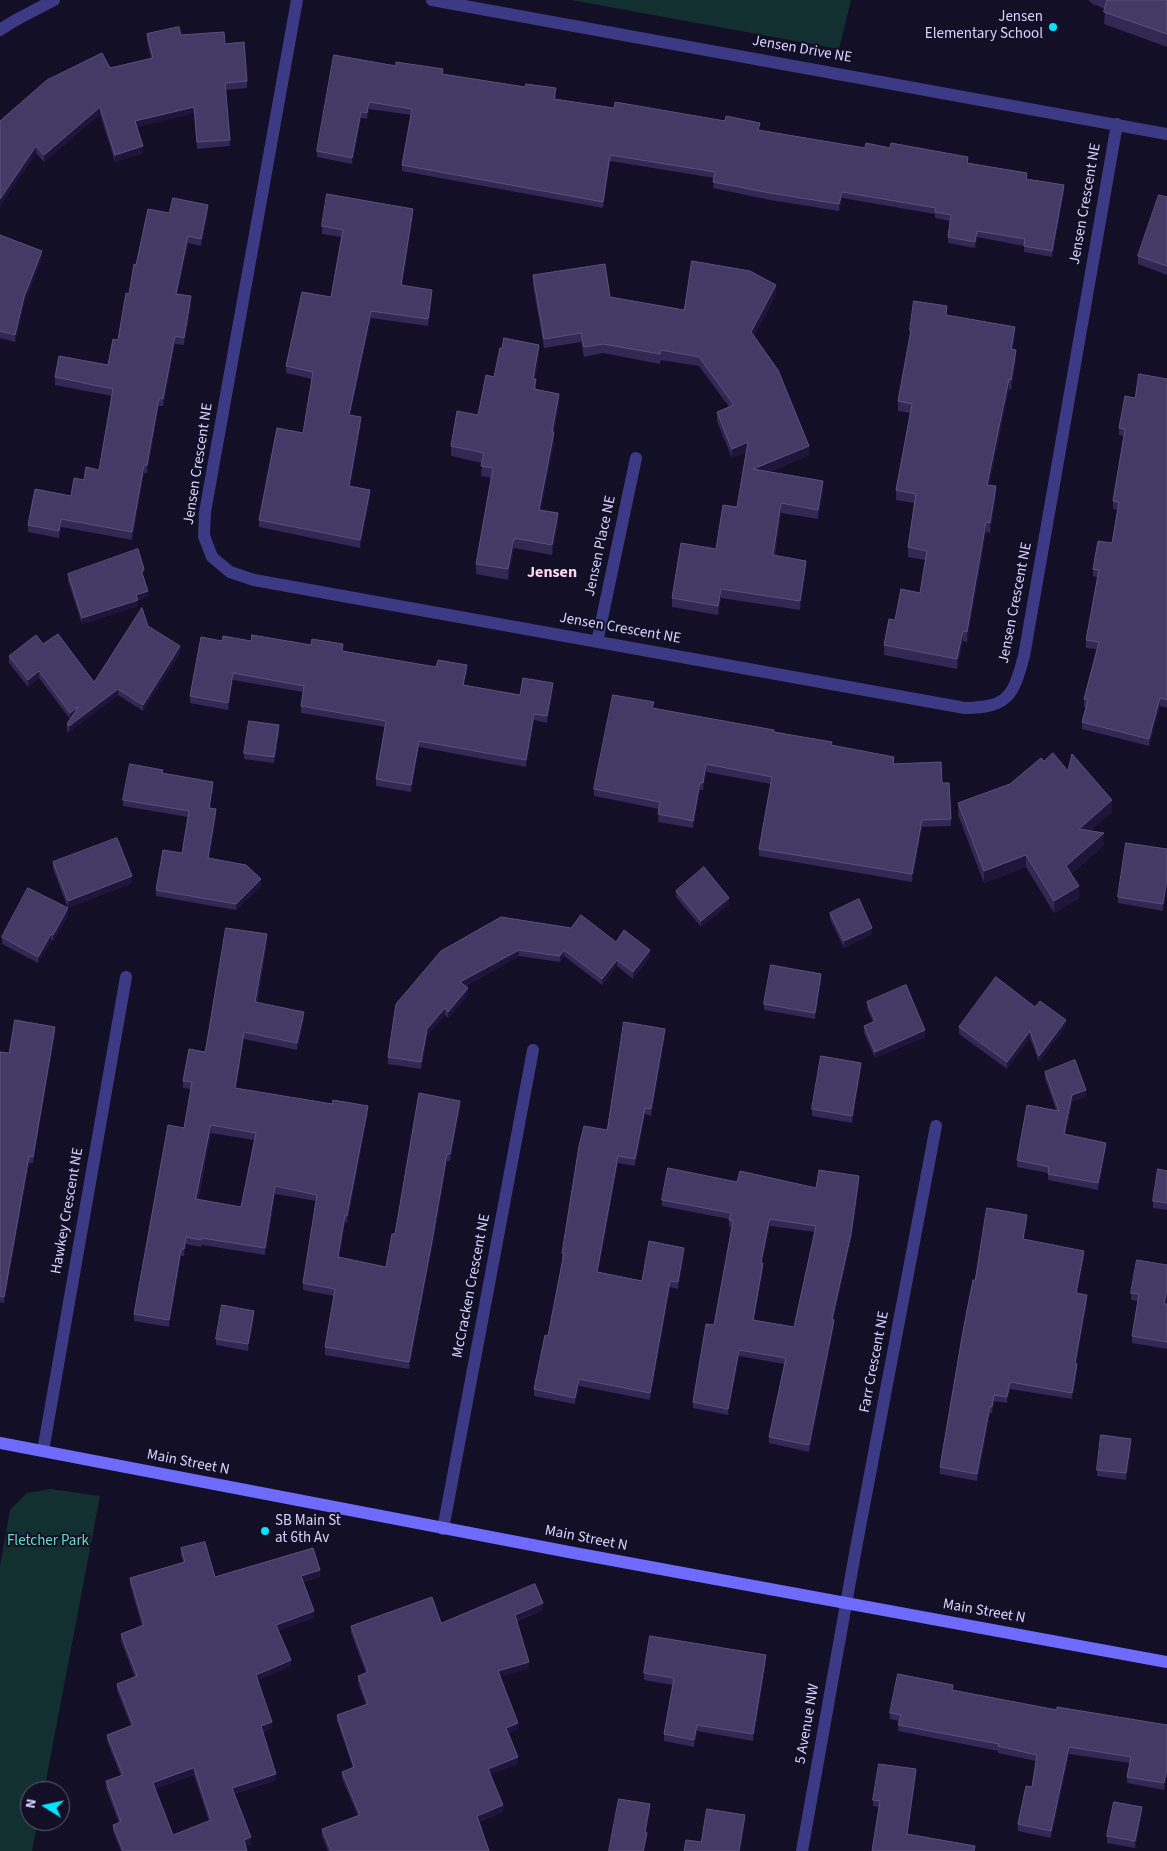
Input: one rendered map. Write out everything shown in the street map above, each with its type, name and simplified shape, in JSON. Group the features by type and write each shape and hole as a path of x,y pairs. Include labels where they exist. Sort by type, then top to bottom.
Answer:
{"main road":[{"name":"Main Street N","path":"0,1443 443,1529 1167,1662"}],"street":[{"path":"0,30 54,0"},
{"name":"Jensen Crescent NE","path":"297,0 205,512 204,536 212,556 230,572 254,580 965,708 988,708 1006,699 1018,680 1024,656 1117,124"},
{"name":"Jensen Drive NE","path":"432,0 1167,134"},
{"name":"Jensen Place NE","path":"598,642 636,458"},
{"name":"Hawkey Crescent NE","path":"43,1451 126,978"},
{"name":"McCracken Crescent NE","path":"443,1529 533,1050"},
{"name":"Farr Crescent NE","path":"846,1603 936,1126"},
{"name":"5 Avenue NW","path":"802,1851 846,1603"}],"green space":[{"path":"571,0 851,0 839,49"},
{"name":"Fletcher Park","path":"50,1489 100,1496 46,1781 20,1781 20,1831 36,1831 32,1851 0,1851 0,1566 10,1510 27,1493"}],"building":[{"path":"1107,0 1167,0 1167,34 1104,12"},
{"path":"179,27 181,35 224,32 225,44 244,42 247,81 225,83 230,140 197,142 194,107 135,121 143,146 115,155 100,107 44,155 36,146 0,199 0,121 47,80 102,53 110,68 153,58 147,34"},
{"path":"334,55 396,66 396,62 443,69 442,74 525,87 526,84 556,88 554,99 614,108 615,102 725,121 726,116 760,123 758,130 865,148 866,143 890,148 891,143 968,157 967,163 1027,173 1026,179 1064,185 1052,251 1024,246 1025,239 977,231 975,242 948,237 951,215 935,212 936,208 842,192 839,204 770,193 713,182 715,172 610,155 603,202 402,165 412,109 369,102 367,113 361,112 352,158 317,151"},
{"path":"327,194 413,209 401,285 432,290 428,319 371,311 349,415 361,417 349,486 370,490 360,540 259,520 277,428 303,433 313,372 286,366 302,292 331,297 343,230 322,226"},
{"path":"1159,195 1167,197 1167,266 1138,256"},
{"path":"173,198 208,205 201,239 188,236 176,294 191,296 184,338 175,336 163,399 159,398 147,465 144,465 132,532 61,519 59,531 28,525 35,489 71,496 74,478 84,480 86,467 99,470 113,389 55,377 59,356 108,365 113,339 118,340 126,293 129,294 134,264 136,265 148,209 169,213"},
{"path":"0,235 42,251 24,297 15,335 0,331"},
{"path":"692,261 750,271 776,285 751,332 778,370 809,446 753,469 823,481 818,510 781,503 773,555 806,561 800,601 721,589 718,606 672,598 681,543 716,549 723,505 737,507 748,442 732,449 717,412 734,405 699,357 661,350 660,354 603,344 584,347 581,333 544,339 533,275 605,264 610,297 684,310"},
{"path":"914,301 947,306 946,315 1015,327 1011,349 1016,350 1011,380 1009,379 987,485 996,486 990,523 986,522 967,632 963,631 957,659 884,645 889,619 895,620 901,589 920,593 927,551 908,547 916,494 896,490 912,404 898,401 911,330"},
{"path":"504,338 539,345 533,379 536,379 534,389 559,394 552,432 554,432 539,510 558,513 552,545 514,538 508,569 476,564 493,468 481,466 484,453 451,446 457,411 478,415 486,375 494,377"},
{"path":"1139,374 1167,379 1167,700 1160,698 1149,739 1082,722 1088,700 1084,699 1099,642 1086,640 1099,570 1093,569 1098,541 1112,543 1119,502 1113,501 1125,429 1119,428 1125,396 1135,398"},
{"path":"138,549 144,569 142,573 148,591 136,595 138,600 82,618 68,574"},
{"path":"142,608 148,626 180,646 143,705 118,689 69,726 67,724 79,706 70,713 39,671 28,680 9,656 36,635 43,644 58,634 94,682"},
{"path":"252,635 311,645 312,639 343,644 342,651 436,667 438,660 467,665 463,685 520,695 523,678 553,683 547,716 534,714 526,760 419,741 411,785 376,779 386,721 301,706 304,686 233,673 228,703 190,696 201,637 222,641 223,636 251,641"},
{"path":"613,695 654,702 652,708 774,730 774,732 832,742 831,745 894,757 893,764 941,762 942,783 949,783 951,819 922,820 912,874 759,849 772,777 706,764 703,783 700,782 693,821 658,814 660,802 594,789"},
{"path":"249,721 279,725 274,757 244,753"},
{"path":"1053,753 1068,771 1072,754 1112,800 1079,829 1104,833 1066,866 1079,886 1054,901 1026,855 984,871 958,803 1010,784 1041,758 1044,761"},
{"path":"130,764 163,770 162,773 213,782 209,808 216,809 208,858 246,865 261,879 236,904 156,890 163,850 182,853 189,811 123,800"},
{"path":"117,838 132,876 68,901 53,862"},
{"path":"1126,843 1167,849 1167,878 1163,904 1118,897"},
{"path":"704,867 729,898 701,921 676,891"},
{"path":"28,888 68,908 38,957 2,937"},
{"path":"859,899 872,928 844,941 830,913"},
{"path":"581,915 616,942 624,930 650,950 633,972 617,960 602,979 564,950 560,956 519,950 460,982 468,988 448,1012 445,1008 427,1029 421,1062 388,1057 396,1004 441,951 501,917 571,928"},
{"path":"226,928 267,934 255,1002 304,1012 297,1043 244,1032 235,1088 332,1104 333,1100 368,1106 338,1257 386,1267 392,1234 395,1234 419,1093 460,1101 450,1154 447,1154 409,1362 325,1347 335,1289 303,1283 317,1195 275,1186 265,1248 186,1237 184,1249 181,1249 169,1320 134,1314 168,1125 184,1128 192,1082 183,1081 189,1049 205,1052","holes":["211,1125 256,1133 241,1207 196,1199"]},
{"path":"771,965 821,974 815,1013 764,1004"},
{"path":"996,977 1035,1007 1040,1001 1066,1020 1039,1056 1030,1031 1007,1062 959,1027"},
{"path":"906,985 925,1030 875,1052 864,1026 875,1021 867,1002"},
{"path":"15,1020 55,1027 33,1157 29,1156 4,1297 0,1296 0,1052 9,1053"},
{"path":"624,1022 665,1029 651,1109 645,1108 635,1159 618,1156 597,1272 642,1281 649,1241 684,1248 678,1282 670,1281 650,1393 579,1379 575,1398 534,1389 545,1335 548,1336 564,1253 562,1253 579,1146 584,1126 607,1130"},
{"path":"821,1056 861,1063 852,1116 812,1109"},
{"path":"1075,1060 1086,1090 1072,1095 1064,1134 1106,1143 1098,1183 1048,1174 1049,1167 1017,1160 1027,1105 1059,1111 1045,1072"},
{"path":"668,1168 737,1182 740,1171 816,1188 819,1170 859,1176 851,1234 832,1319 834,1320 809,1445 769,1437 786,1358 739,1350 728,1409 693,1402 706,1324 714,1325 733,1221 729,1220 731,1213 662,1200","holes":["770,1219 816,1226 794,1327 753,1320 763,1263 761,1263"]},
{"path":"1158,1169 1167,1171 1167,1203 1153,1201"},
{"path":"987,1208 1027,1215 1023,1239 1084,1251 1076,1293 1087,1295 1075,1363 1077,1364 1072,1393 1010,1382 1007,1397 994,1395 992,1407 990,1406 977,1474 940,1467 963,1331 973,1280 975,1280"},
{"path":"1137,1260 1167,1265 1167,1289 1164,1304 1167,1304 1167,1342 1132,1336 1139,1294 1131,1293"},
{"path":"222,1305 254,1311 248,1344 216,1339"},
{"path":"1101,1435 1131,1439 1126,1473 1097,1470"},
{"path":"205,1542 215,1577 313,1548 320,1570 301,1576 314,1611 276,1625 291,1660 256,1675 272,1722 261,1726 276,1774 232,1788 251,1837 244,1840 247,1851 123,1851 113,1825 121,1822 106,1781 123,1775 107,1735 133,1725 117,1684 137,1676 121,1634 144,1625 130,1578 185,1562 181,1548","holes":["194,1768 211,1820 173,1835 153,1783"]},
{"path":"535,1584 543,1603 515,1615 529,1662 498,1671 518,1723 506,1728 518,1757 488,1769 503,1805 477,1816 489,1851 331,1851 322,1829 360,1815 342,1772 354,1767 337,1715 368,1704 358,1676 368,1672 351,1626 432,1597 441,1623"},
{"path":"650,1636 766,1655 753,1734 697,1725 694,1740 664,1734 674,1678 644,1673"},
{"path":"898,1674 953,1685 952,1690 1057,1710 1057,1707 1167,1725 1167,1768 1164,1783 1127,1777 1131,1757 1069,1747 1051,1831 1018,1824 1026,1786 1032,1787 1037,1755 998,1746 999,1744 898,1725 901,1715 890,1713"},
{"path":"879,1764 916,1769 907,1834 975,1846 974,1851 872,1851 880,1801 873,1800"},
{"path":"619,1799 650,1804 643,1851 609,1851"},
{"path":"1114,1802 1142,1807 1135,1841 1107,1836"},
{"path":"707,1809 745,1815 739,1851 684,1851 686,1840 701,1842"}],"place":[{"name":"Jensen Elementary School","path":"1053,27"},
{"name":"SB Main St at 6th Av","path":"265,1531"}],"district":[{"name":"Jensen","path":"552,573"}]}
